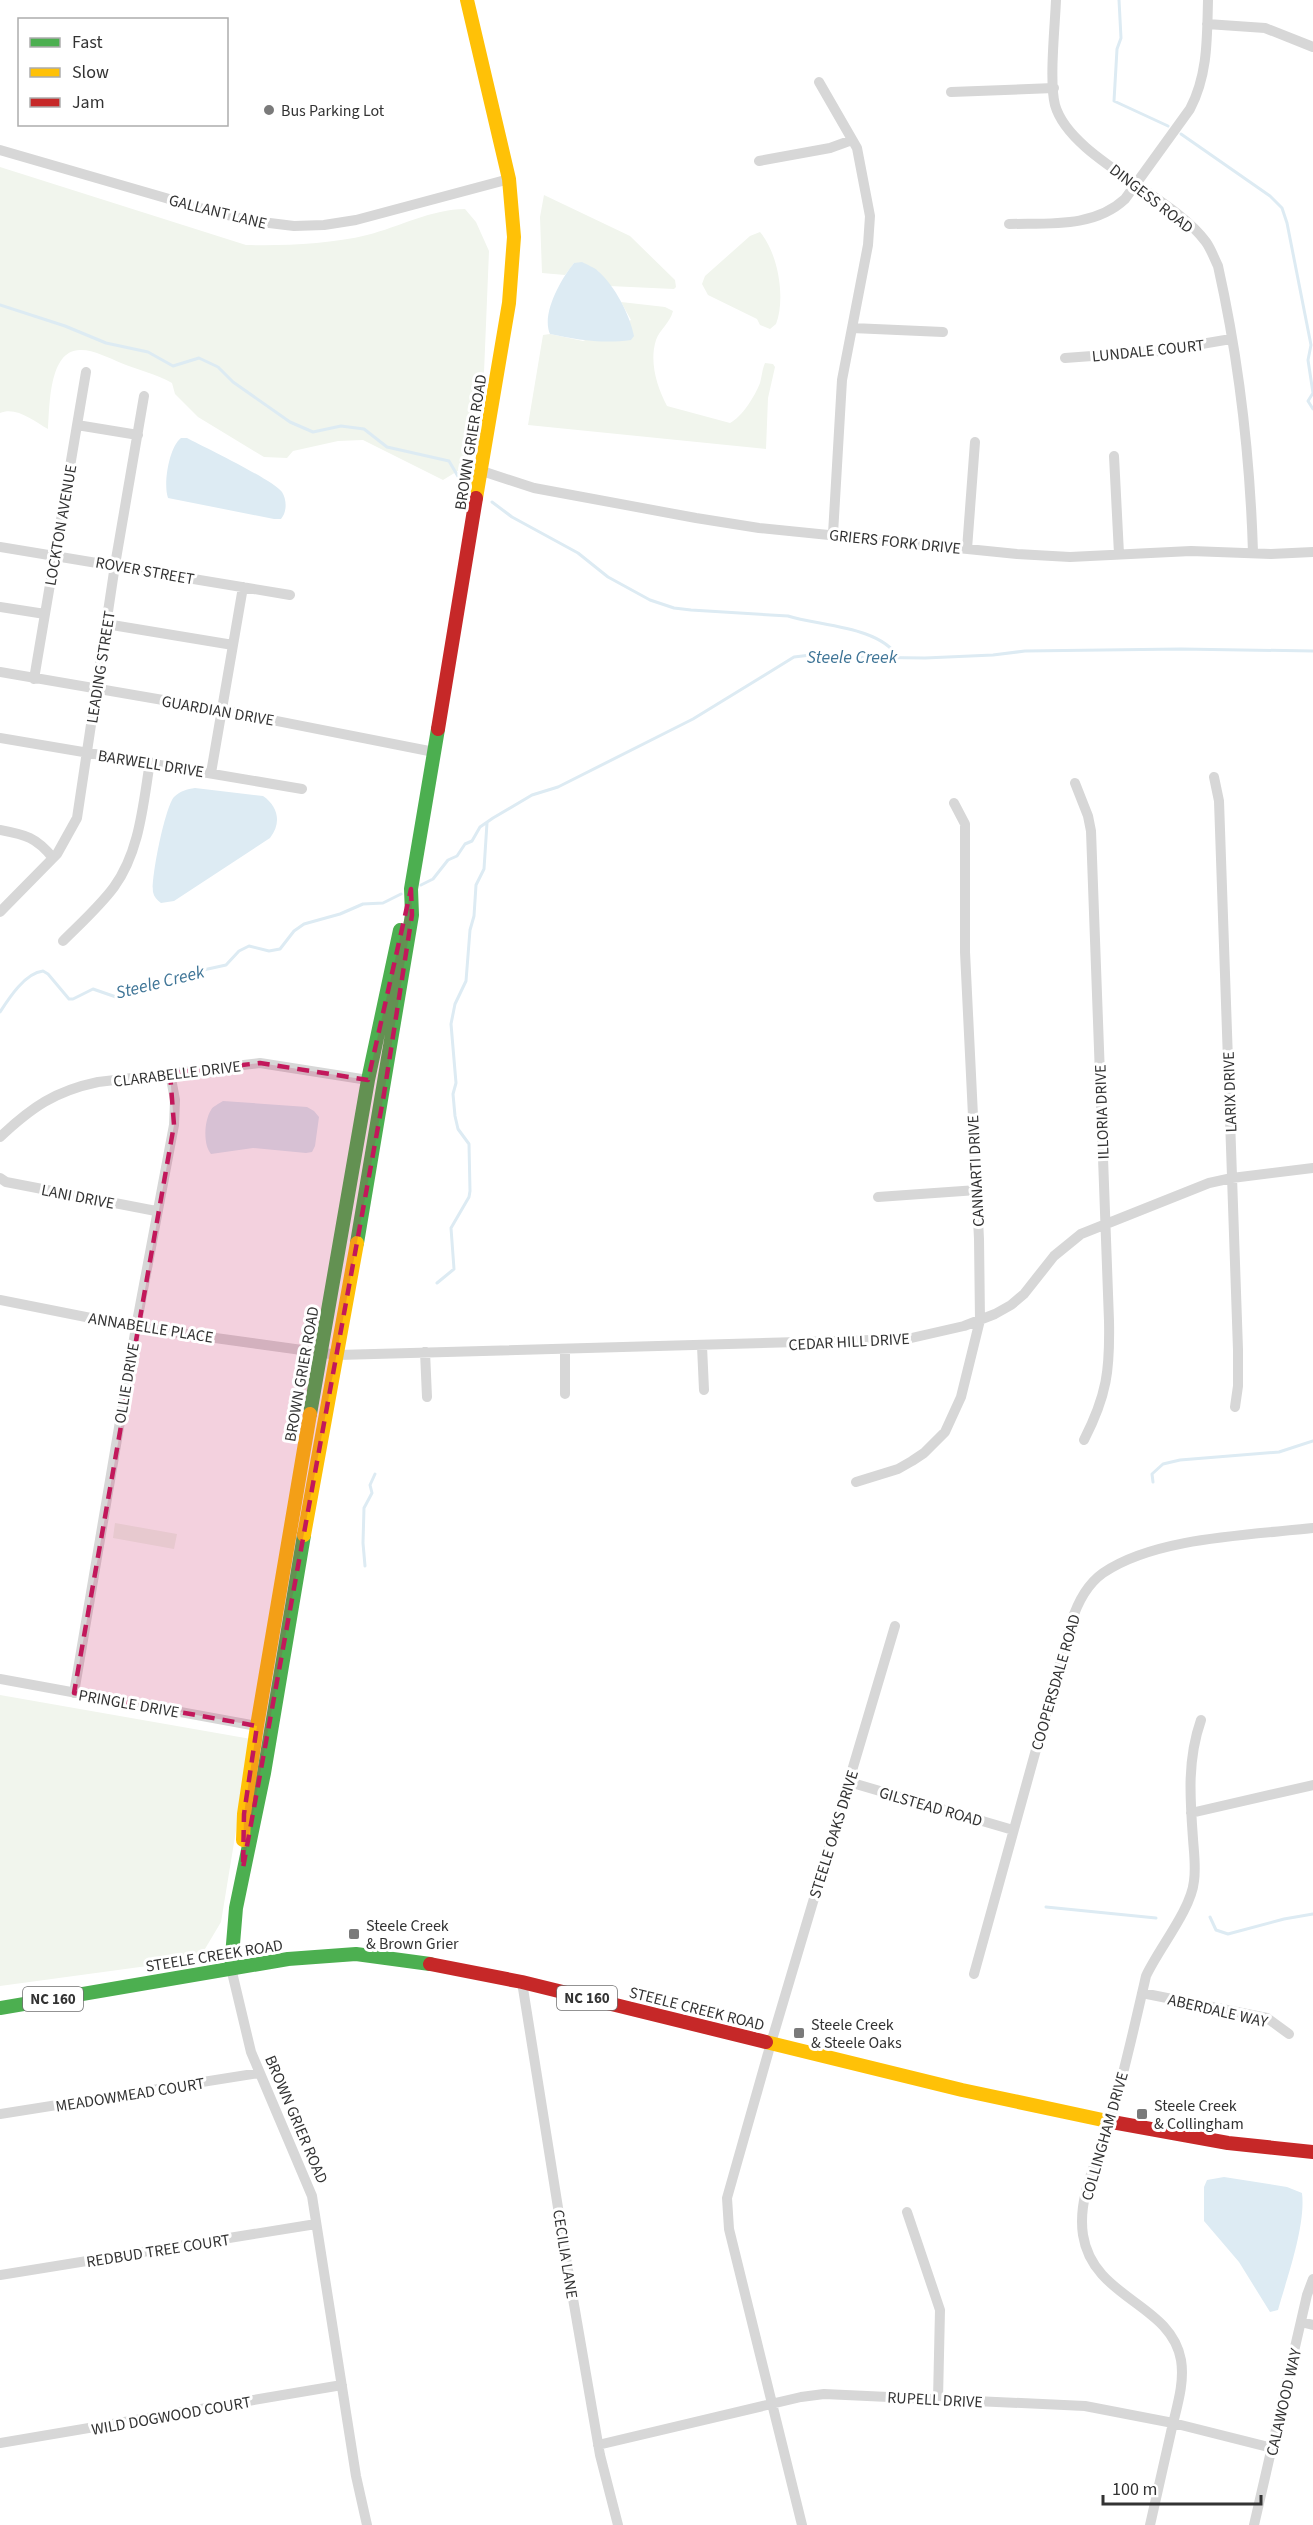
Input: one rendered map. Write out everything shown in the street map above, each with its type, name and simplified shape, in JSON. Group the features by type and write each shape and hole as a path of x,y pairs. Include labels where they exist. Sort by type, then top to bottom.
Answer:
{"main road":[{"name":"BROWN GRIER ROAD","path":"231,1968 231,1949 243,1868 257,1808 401,990 412,915 411,889 509,303 514,237 509,179 467,0"},
{"name":"BROWN GRIER ROAD","path":"243,1868 244,1814 257,1726 321,1352 369,1080 411,889"},
{"path":"360,1230 356,1202 374,1100 374,1088 369,1080"},
{"name":"STEELE CREEK ROAD","path":"0,2008 288,1959 356,1954 424,1963 522,1982 963,2090 1110,2122 1228,2143 1313,2152"}],"street":[{"name":"DINGESS ROAD","path":"1056,0 1054,88 1055,103 1059,113 1074,136 1182,219 1205,241 1218,266 1246,436 1251,479 1253,552"},
{"path":"1009,224 1067,222 1096,217 1118,207 1138,185 1198,94 1205,69 1208,0"},
{"path":"1207,24 1265,28 1313,47"},
{"path":"819,82 852,140 861,161 871,227 842,380 833,534"},
{"path":"951,92 1054,88"},
{"path":"759,161 830,148 852,140"},
{"name":"GALLANT LANE","path":"0,150 213,212 285,225 339,223 509,179"},
{"path":"852,328 943,332"},
{"name":"LUNDALE COURT","path":"1065,358 1148,352 1231,339"},
{"name":"LOCKTON AVENUE","path":"34,679 86,372"},
{"name":"LEADING STREET","path":"0,912 53,858 77,818 115,565 144,396"},
{"path":"77,425 138,435"},
{"path":"967,549 975,442"},
{"path":"1114,456 1119,554"},
{"name":"GRIERS FORK DRIVE","path":"482,471 534,488 696,518 759,528 967,549 1044,556 1191,551 1271,554 1313,552"},
{"name":"ROVER STREET","path":"0,547 290,595"},
{"path":"211,773 243,587"},
{"path":"0,607 45,614"},
{"path":"106,624 233,645"},
{"name":"GUARDIAN DRIVE","path":"0,672 221,710 434,752"},
{"name":"BARWELL DRIVE","path":"0,738 302,789"},
{"path":"63,941 114,887 124,870 140,826 150,762"},
{"name":"LARIX DRIVE","path":"1214,777 1219,801 1238,1350 1238,1386 1235,1407"},
{"name":"ILLORIA DRIVE","path":"1075,783 1088,816 1091,831 1109,1357 1102,1402 1084,1440"},
{"name":"CANNARTI DRIVE","path":"856,1482 912,1461 924,1454 945,1432 961,1397 981,1320 965,952 965,824 954,803"},
{"path":"0,830 26,835 38,841 53,858"},
{"name":"CLARABELLE DRIVE","path":"0,1137 34,1107 72,1088 170,1073 260,1063 369,1080"},
{"name":"OLLIE DRIVE","path":"74,1693 156,1211 175,1114 170,1073"},
{"name":"CEDAR HILL DRIVE","path":"338,1355 907,1339 981,1320 1003,1309 1024,1294 1054,1256 1081,1234 1197,1187 1232,1178 1313,1168"},
{"name":"LANI DRIVE","path":"0,1178 6,1182 156,1211"},
{"path":"878,1197 977,1190"},
{"name":"ANNABELLE PLACE","path":"0,1300 136,1326 338,1355"},
{"path":"702,1346 704,1390"},
{"path":"565,1350 565,1394"},
{"path":"425,1352 427,1397"},
{"name":"COOPERSDALE ROAD","path":"974,1974 1071,1623 1081,1597 1099,1577 1125,1562 1173,1546 1313,1528"},
{"name":"STEELE OAKS DRIVE","path":"771,2043 896,1626"},
{"name":"PRINGLE DRIVE","path":"0,1679 257,1726"},
{"name":"COLLINGHAM DRIVE","path":"1150,2525 1182,2373 1176,2346 1164,2326 1112,2287 1094,2264 1084,2241 1082,2218 1083,2202 1110,2122 1146,1976 1156,1954 1191,1896 1195,1867 1189,1768 1200,1720"},
{"name":"GILSTEAD ROAD","path":"849,1782 1013,1830"},
{"path":"1191,1813 1313,1785"},
{"name":"BROWN GRIER ROAD","path":"231,1968 246,2037 312,2196 356,2476 367,2525"},
{"name":"CECILIA LANE","path":"522,1982 598,2445 618,2525"},
{"name":"ABERDALE WAY","path":"1142,1994 1267,2018 1289,2034"},
{"path":"771,2043 727,2198 729,2229 802,2525"},
{"name":"MEADOWMEAD COURT","path":"0,2114 260,2073"},
{"path":"907,2212 940,2310 938,2399"},
{"name":"REDBUD TREE COURT","path":"0,2275 316,2224"},
{"name":"CALAWOOD WAY","path":"1254,2525 1313,2279"},
{"path":"1301,2322 1313,2325"},
{"name":"WILD DOGWOOD COURT","path":"0,2443 342,2385"},
{"name":"RUPELL DRIVE","path":"598,2445 773,2403 824,2394 1085,2406 1173,2423 1272,2448"}],"highlighted area":[{"path":"411,889 412,915 384,1094 243,1868 244,1814 257,1726 74,1693 174,1125 170,1073 260,1063 368,1080"}],"shaded area":[{"path":"0,167 246,245 291,245 338,240 379,232 440,212 465,209 476,222 489,251 483,397 469,461 443,480 363,440 338,441 293,451 287,458 264,457 198,417 175,394 172,383 86,350 70,352 62,359 57,369 53,381 48,429 19,413 6,411 0,413"},
{"path":"544,195 630,236 675,280 676,287 674,289 609,286 598,271 574,263 565,275 542,273 540,217"},
{"path":"760,232 776,263 780,289 779,313 776,324 770,329 760,325 757,319 708,295 702,284 705,276 750,236"},
{"path":"582,262 598,271 616,293 632,328 634,336 631,340 590,341 550,334 548,317 554,297 574,263"},
{"path":"621,302 665,307 673,311 656,340 653,357 657,383 667,406 730,423 739,416 751,400 760,383 765,363 773,364 775,367 768,398 766,449 528,425 543,335 550,334 583,341 631,320"},
{"path":"181,438 187,438 222,456 276,487 284,495 285,509 281,519 168,498 166,484 168,466 173,449"},
{"path":"195,788 263,796 275,810 276,827 270,838 174,901 161,903 154,895 153,884 159,843 170,803 179,793"},
{"path":"223,1101 307,1107 314,1111 319,1117 312,1152 253,1148 211,1154 205,1133 207,1120 212,1109"},
{"path":"115,1523 177,1534 174,1549 113,1538"},
{"path":"0,1695 251,1739 221,1922 199,1959 0,1986"},
{"path":"1224,2177 1287,2187 1302,2193 1299,2236 1278,2310 1270,2312 1239,2262 1204,2221 1204,2187 1207,2180"}],"waterway":[{"path":"1119,0 1121,38 1117,49 1114,101 1168,126"},
{"path":"1181,134 1270,196 1282,208 1311,345 1308,360 1313,393 1308,401 1313,409"},
{"path":"0,305 65,326 106,343 148,352 173,366 199,358 218,367 233,382 290,422 313,432 341,426 364,429 387,447 449,461 463,485"},
{"path":"492,502 512,517 578,553 608,577 650,600 674,608 788,616 848,629 877,639 898,657"},
{"name":"Steele Creek","path":"421,885 433,879 448,860 457,856 465,844 472,841 480,827 493,818 532,795 558,787 693,719 794,657 819,654 845,657 925,658 1025,651 1181,649 1313,651"},
{"path":"437,1283 454,1269 451,1228 469,1197 470,1191 469,1144 458,1129 455,1116 453,1094 456,1083 451,1024 455,1004 466,981 476,885 484,869 487,823"},
{"name":"Steele Creek","path":"0,1012 18,987 36,973 43,971 48,974 69,999 93,989 116,997 127,986 154,987 167,978 226,965 239,951 249,946 269,951 280,949 294,931 304,924 340,914 363,904 383,903 401,894"},
{"path":"1153,1482 1152,1474 1163,1464 1180,1460 1279,1452 1313,1441"},
{"path":"365,1566 364,1508 372,1493 370,1485 375,1474"},
{"path":"1046,1907 1156,1918"},
{"path":"1210,1917 1216,1930 1228,1934 1313,1914"}],"traffic: fast":[{"path":"357,1243 412,915 411,889 438,729"},
{"path":"310,1414 368,1080 400,930"},
{"path":"231,1968 236,1908 264,1773 304,1535"},
{"path":"0,2008 288,1959 356,1954 430,1964"}],"traffic: slow":[{"path":"467,0 509,179 514,237 509,303 476,498"},
{"path":"304,1535 357,1243"},
{"path":"243,1840 244,1814 257,1726 310,1414"},
{"path":"766,2042 962,2090 1112,2122"}],"traffic: jam":[{"path":"438,729 476,498"},
{"path":"430,1964 522,1982 766,2042"},
{"path":"1112,2122 1228,2143 1313,2152"}],"place":[{"name":"Bus Parking Lot","path":"269,110"},
{"name":"Steele Creek & Brown Grier","path":"354,1934"},
{"name":"Steele Creek & Steele Oaks","path":"799,2033"},
{"name":"Steele Creek & Collingham","path":"1142,2114"}]}
